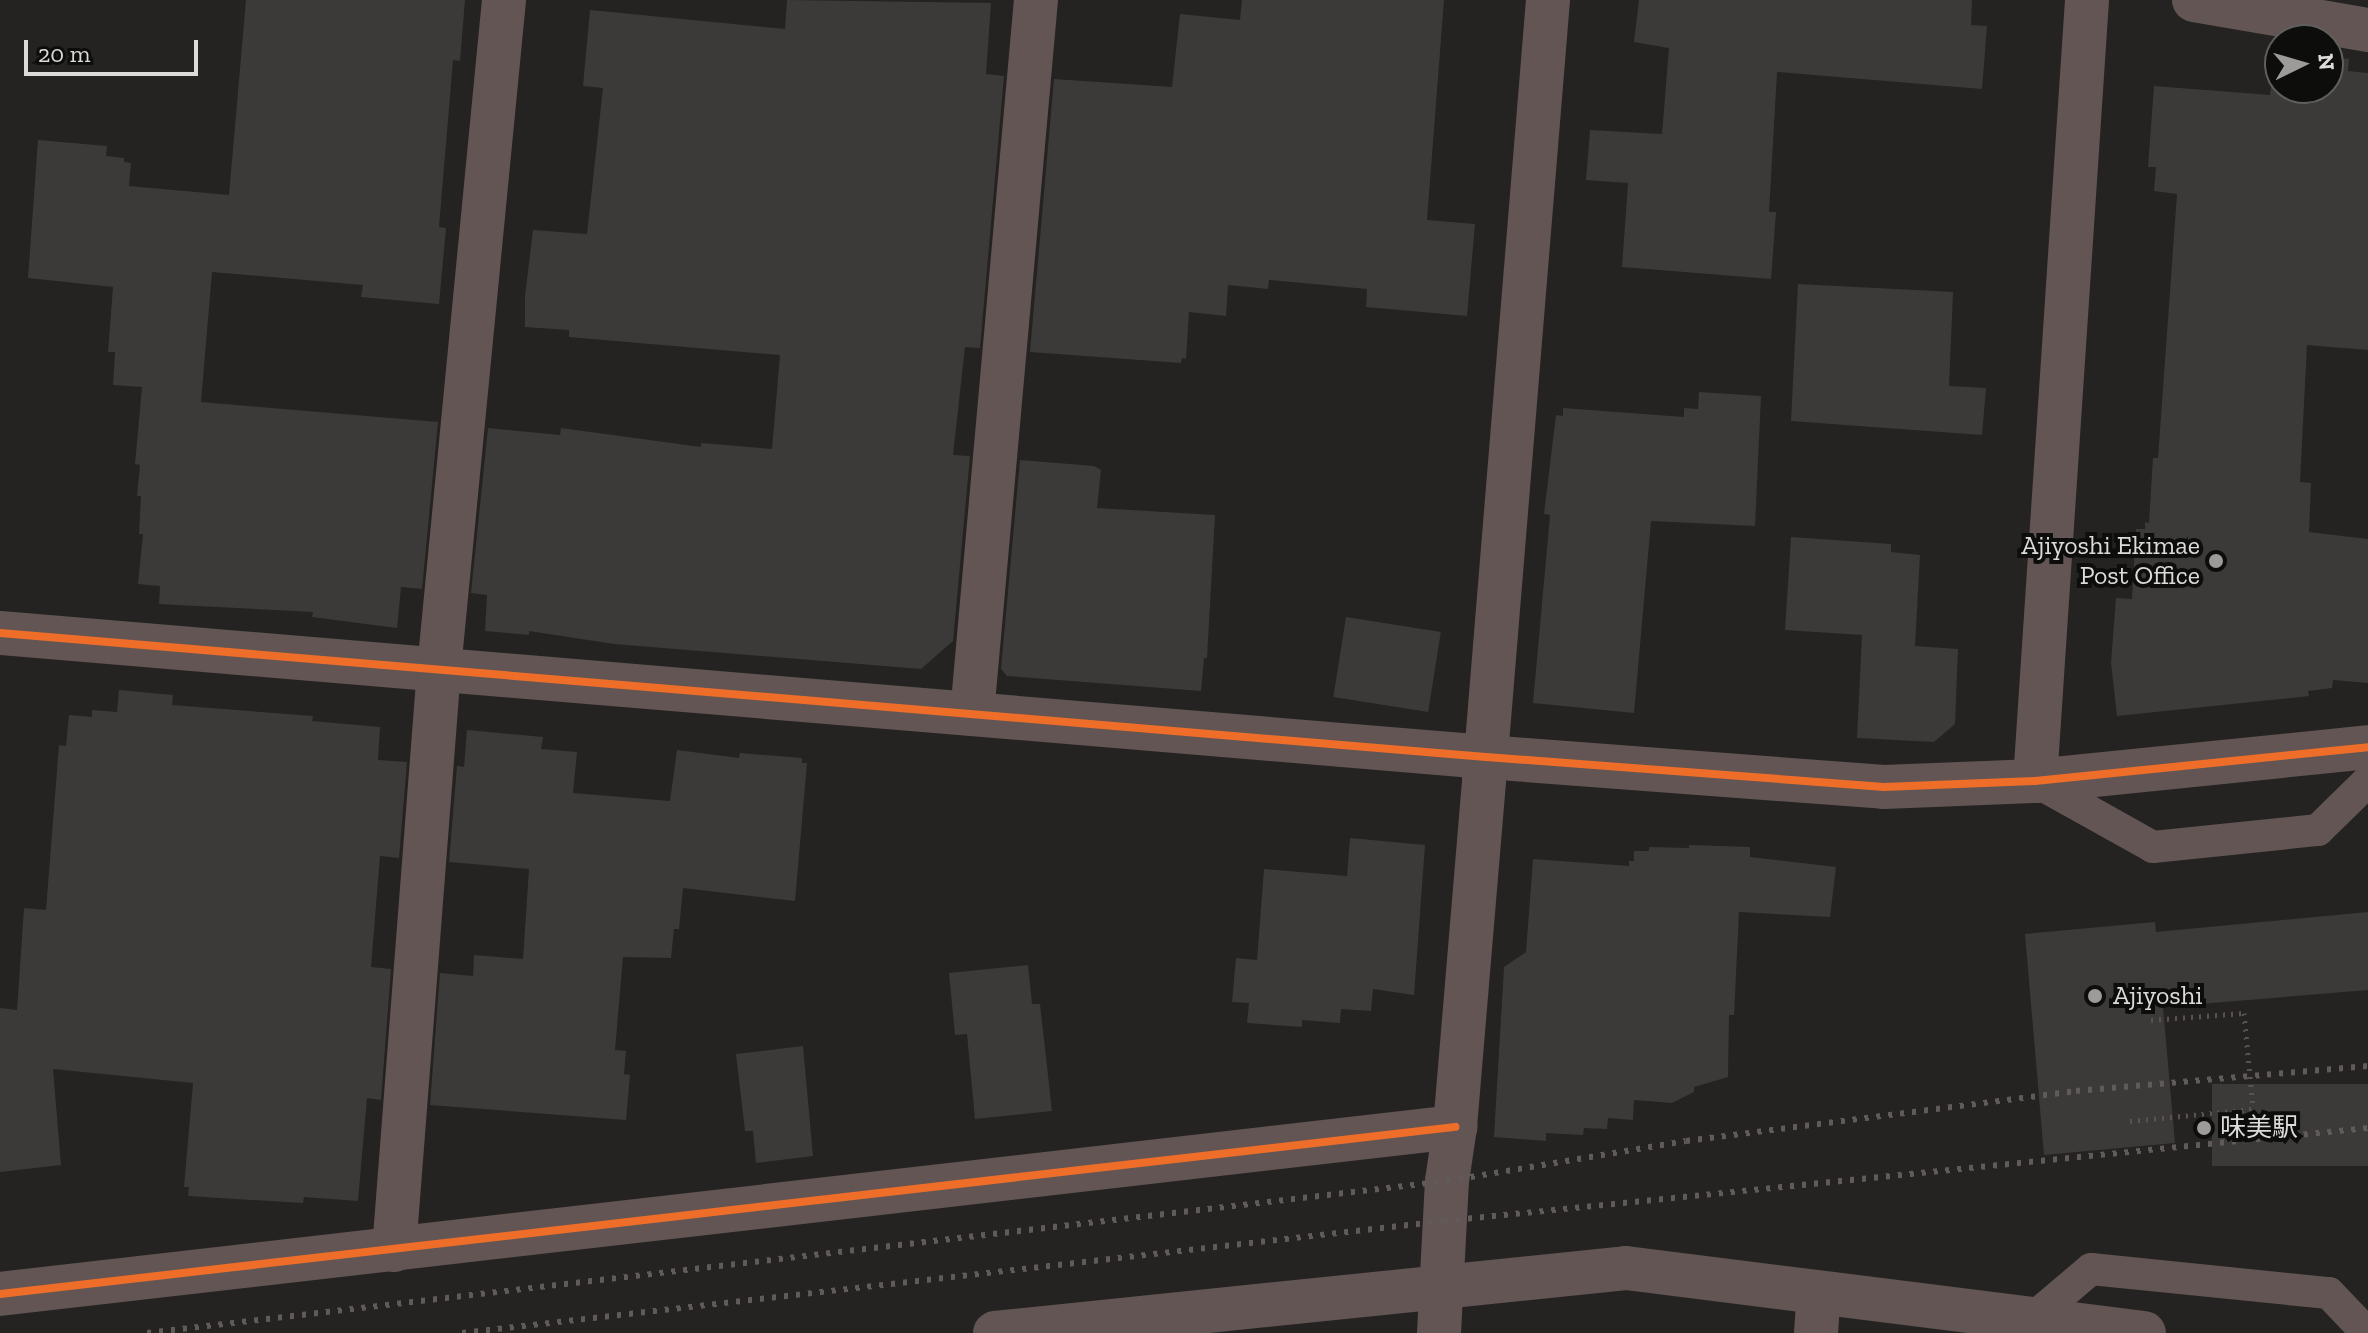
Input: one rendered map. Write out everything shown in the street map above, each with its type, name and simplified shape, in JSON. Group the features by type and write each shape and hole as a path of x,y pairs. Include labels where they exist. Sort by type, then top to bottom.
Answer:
{"street":[{"path":"394,1250 439,669 504,0"},
{"path":"972,714 1036,0"},
{"path":"1439,1333 1447,1181 1455,1127 1548,0"},
{"path":"2035,781 2087,0"},
{"path":"2194,0 2368,30"},
{"path":"0,633 1486,757 1884,787 2035,781 2368,747"},
{"path":"0,1294 1455,1127"},
{"path":"995,1333 1626,1268 1818,1314 2032,1319 2144,1333"}],"lane":[{"path":"2035,781 2153,847 2318,830 2368,781"},
{"path":"2032,1319 2091,1269 2329,1293 2367,1333"}],"path":[{"path":"2130,1121 2253,1109 2244,1013 2151,1020"}],"building":[{"path":"246,0 465,0 460,61 453,60 439,227 446,228 439,304 361,297 363,285 212,272 201,402 438,422 422,589 401,587 397,628 312,617 313,612 159,604 160,586 138,584 143,534 139,534 141,496 137,496 140,465 135,464 142,387 113,385 115,352 108,352 113,287 28,278 38,140 107,146 106,156 124,158 124,162 131,163 129,186 229,195"},
{"path":"787,0 991,3 986,74 1004,76 980,348 965,347 953,455 970,456 953,641 921,669 614,644 529,631 529,635 485,631 487,595 471,593 488,428 560,435 561,428 701,447 701,443 772,449 780,355 569,337 569,330 525,327 525,296 533,230 587,234 603,88 583,86 590,10 785,29"},
{"path":"1242,0 1444,0 1427,220 1475,224 1467,316 1366,307 1367,289 1269,280 1268,289 1228,285 1226,316 1189,312 1186,359 1182,358 1181,363 1030,352 1054,79 1172,87 1180,14 1240,20"},
{"path":"1639,0 1972,0 1971,25 1987,26 1982,89 1777,72 1769,212 1776,212 1771,279 1622,267 1628,183 1586,180 1590,130 1662,134 1669,48 1634,42"},
{"path":"2344,59 2349,59 2348,71 2368,73 2368,350 2307,345 2300,482 2311,483 2309,532 2368,539 2368,683 2333,680 2332,688 2308,691 2309,696 2117,716 2111,663 2116,598 2132,599 2136,529 2145,529 2145,522 2149,523 2153,458 2158,458 2177,194 2154,191 2156,167 2148,167 2154,86 2264,95 2264,104 2344,104"},
{"path":"1798,284 1953,292 1949,386 1986,388 1982,435 1791,421"},
{"path":"1699,392 1761,396 1755,526 1651,521 1634,713 1533,703 1550,515 1544,514 1556,415 1563,416 1563,408 1684,417 1684,408 1698,409"},
{"path":"1020,460 1094,466 1101,470 1097,508 1215,515 1207,658 1204,658 1201,691 1007,676 1001,669"},
{"path":"1791,537 1891,544 1891,552 1920,555 1915,646 1958,649 1955,724 1934,742 1857,738 1862,635 1785,630"},
{"path":"1346,617 1441,632 1428,712 1333,697"},
{"path":"119,690 173,695 172,705 313,716 312,721 380,727 378,760 407,762 399,858 380,856 371,967 391,969 381,1100 367,1098 358,1201 304,1197 303,1203 188,1196 189,1187 184,1187 193,1083 53,1069 61,1165 0,1172 0,1008 17,1010 24,908 46,910 59,745 66,746 69,715 92,717 92,710 117,712"},
{"path":"467,730 543,737 541,749 577,752 573,793 670,801 677,750 739,758 740,753 802,758 802,763 807,763 795,901 683,888 679,929 674,929 671,958 623,957 615,1050 626,1051 624,1074 630,1075 626,1120 430,1105 440,973 473,976 474,955 523,959 529,869 449,862 457,766 464,767"},
{"path":"1350,838 1425,845 1414,995 1373,989 1371,1011 1341,1009 1340,1023 1302,1020 1302,1027 1247,1023 1249,1003 1232,1002 1236,958 1257,960 1264,869 1347,876"},
{"path":"1689,845 1750,847 1750,857 1836,867 1830,917 1739,912 1734,1015 1729,1015 1728,1077 1694,1087 1694,1092 1672,1103 1634,1100 1633,1120 1608,1118 1607,1129 1584,1128 1583,1135 1546,1133 1546,1141 1494,1137 1504,967 1526,952 1533,859 1629,866 1629,861 1634,861 1634,851 1649,851 1649,847 1689,848"},
{"path":"2368,912 2368,990 2163,1007 2175,1143 2044,1155 2025,934 2155,922 2156,932"},
{"path":"1028,965 1032,1004 1040,1004 1052,1111 975,1119 967,1034 955,1035 949,973"},
{"path":"803,1046 813,1156 756,1163 753,1131 745,1131 736,1054"},
{"path":"2212,1084 2368,1084 2368,1166 2212,1166"}],"railway":[{"path":"147,1333 1447,1181 1686,1141 2076,1091 2368,1066"},
{"path":"462,1333 1444,1221 2368,1128"}],"cycle path":[{"path":"0,633 1486,757 1884,787 2035,781 2368,747"},
{"path":"0,1294 1455,1127"}],"place":[{"name":"Ajiyoshi Ekimae Post Office","path":"2216,561"},
{"name":"Ajiyoshi","path":"2095,996"},
{"name":"味美駅","path":"2204,1128"}]}
